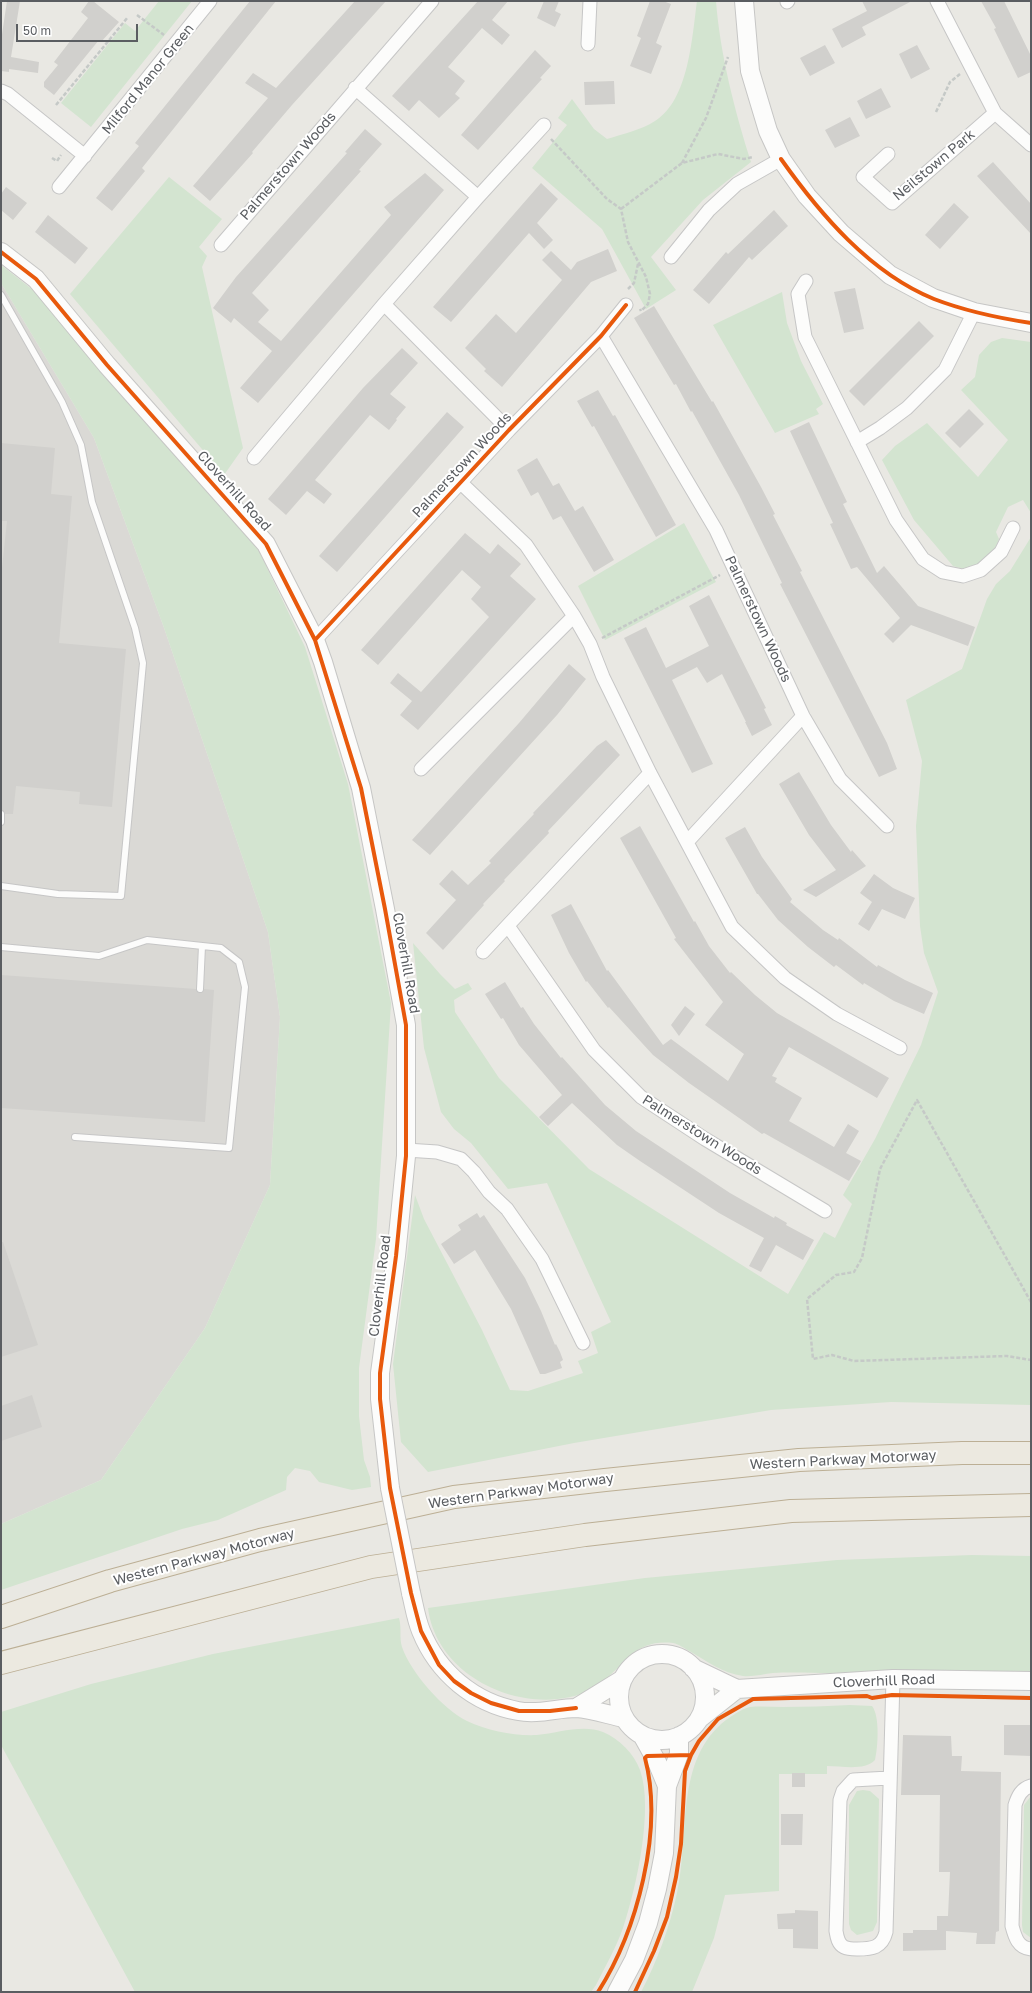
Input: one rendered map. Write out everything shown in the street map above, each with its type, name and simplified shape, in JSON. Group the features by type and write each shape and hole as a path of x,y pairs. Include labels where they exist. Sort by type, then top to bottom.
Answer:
{"highway":[{"name":"Western Parkway Motorway","path":"1,1617 110,1581 260,1540 454,1497 799,1460 962,1453 1031,1453"},
{"path":"1,1663 371,1567 585,1535 791,1511 1031,1505"}],"street":[{"name":"Milford Manor Green","path":"59,187 210,1"},
{"name":"Palmerstown Woods","path":"221,245 355,88 432,1"},
{"path":"588,44 590,1"},
{"path":"744,1 750,71 768,131 782,159 807,196 841,233 890,275 933,298 974,312 1031,323"},
{"path":"937,1 995,113 1031,145"},
{"path":"355,88 478,197"},
{"path":"1,91 8,94 85,156"},
{"name":"Neilstown Park","path":"888,154 863,177 892,203 995,113"},
{"path":"254,458 384,304 478,197 544,125"},
{"path":"671,257 710,210 737,184 782,159"},
{"name":"Cloverhill Road","path":"1,252 36,278 107,365 266,544 316,640 361,788 387,917 406,1025 406,1150 396,1256 380,1373 380,1399 390,1488 411,1593 421,1631 439,1665 454,1680 471,1693 491,1703 519,1711 550,1711 576,1708"},
{"path":"806,281 798,294 805,337 896,520 924,559 943,572 963,576 981,570 1001,552 1013,528"},
{"name":"Palmerstown Woods","path":"316,640 460,482 602,336 629,299"},
{"name":"Palmerstown Woods","path":"384,304 509,430"},
{"path":"857,442 880,428 907,408 945,370 974,312"},
{"name":"Palmerstown Woods","path":"602,336 716,530 803,716 840,779 887,826"},
{"name":"Palmerstown Woods","path":"460,482 526,545 574,616 590,644 604,677 650,773 732,927 785,978 837,1014 900,1048"},
{"path":"421,769 574,616"},
{"path":"687,842 803,716"},
{"path":"483,952 650,773"},
{"name":"Palmerstown Woods","path":"508,926 594,1050 641,1097 705,1139 825,1211"},
{"path":"406,1150 437,1152 461,1159 474,1172 489,1192 507,1209 542,1259 583,1344"},
{"path":"699,1719 704,1706 704,1693 701,1680 694,1668 682,1659 669,1654 655,1654 642,1659 631,1667 623,1679 619,1692 620,1705 624,1718 632,1728 642,1735 654,1739 667,1739 679,1736 690,1729 699,1719 737,1689"},
{"name":"Cloverhill Road","path":"694,1668 737,1689 893,1679 1031,1681"},
{"path":"576,1708 623,1679"},
{"path":"889,1778 853,1780 843,1790 840,1800 836,1931 838,1941 844,1947 870,1949 878,1946 884,1940 886,1927 889,1778 893,1679"},
{"path":"576,1708 624,1718"},
{"path":"642,1735 657,1762 667,1786"},
{"path":"617,1992 634,1960 648,1923 657,1889 664,1853 667,1786 678,1754 679,1736"},
{"path":"1031,1786 1024,1788 1018,1795 1015,1805 1012,1926 1017,1942 1023,1947 1031,1949"}],"lane":[{"path":"1,295 62,402 81,445 94,508 135,628 143,663 121,896 58,894 1,886"},
{"path":"1,814 1,822"},
{"path":"1,947 99,956 147,940 221,948 239,962 245,987 230,1148 75,1137"},
{"path":"200,989 202,946"}],"path":[{"path":"137,15 167,38"},
{"path":"56,105 128,17"},
{"path":"682,163 706,118 728,57"},
{"path":"936,112 950,82 961,74"},
{"path":"550,139 607,199 621,209 628,242 646,277 650,294 648,304 641,311 629,299 628,289"},
{"path":"52,158 57,161 63,152"},
{"path":"621,209 682,163 718,154 744,159 753,157"},
{"path":"628,289 634,283 638,264"},
{"path":"628,289 629,299"},
{"path":"604,643 601,638 720,575"},
{"path":"1031,1302 917,1100 880,1169 862,1258 854,1272 836,1275 807,1300 813,1359 832,1355 854,1361 1007,1356 1031,1360"}],"shaded area":[{"path":"1,283 94,438 163,625 268,932 280,1017 270,1185 205,1328 101,1480 1,1524"}],"green space":[{"path":"159,1 192,1 91,127 61,103 125,23 135,31"},
{"path":"697,1 716,1 721,41 729,83 751,162 703,200 651,257 676,290 646,309 602,229 532,168 567,125 558,118 572,99 594,129 607,139 644,127 655,121 666,111 675,98 687,67"},
{"path":"169,177 222,219 199,247 207,256 202,267 243,448 224,475 70,294"},
{"path":"1,265 33,290 259,551 305,647 348,784 391,1003 376,1239 359,1368 359,1416 364,1460 370,1477 371,1487 352,1490 319,1482 310,1471 295,1468 287,1477 286,1490 218,1520 182,1529 1,1590 1,1524 101,1480 205,1328 270,1185 280,1017 268,932 163,625 94,438 1,283"},
{"path":"782,292 787,323 801,361 823,404 816,409 819,414 775,433 713,325"},
{"path":"1002,338 1031,342 1031,513 1023,500 1008,507 996,532 999,539 995,549 981,563 967,570 953,566 914,520 882,460 895,446 927,423 978,477 1008,440 961,390 975,377 979,355 991,342"},
{"path":"684,523 716,582 605,640 578,586"},
{"path":"1031,537 1031,1405 891,1402 771,1410 574,1443 428,1472 401,1442 393,1364 415,1195 424,1219 482,1330 510,1390 528,1391 583,1373 578,1361 598,1353 591,1332 611,1322 547,1183 508,1189 471,1143 454,1129 441,1112 424,1048 413,943 455,989 468,983 472,989 454,1000 455,1012 499,1078 589,1169 788,1294 824,1232 835,1238 852,1204 843,1195 875,1139 921,1045 938,992 924,953 920,926 916,826 922,761 906,700 962,669 987,599 996,584 1010,571"},
{"path":"972,1555 1031,1556 1031,1674 773,1673 743,1676 722,1670 678,1644 661,1643 651,1644 634,1652 602,1683 593,1689 567,1698 541,1700 515,1696 490,1687 467,1673 449,1655 435,1633 428,1608 645,1578 837,1560"},
{"path":"399,1618 402,1647 406,1657 420,1679 448,1708 467,1721 484,1728 519,1735 537,1735 579,1729 595,1730 609,1735 621,1743 634,1758 640,1770 644,1786 645,1806 642,1849 633,1892 623,1928 614,1950 596,1985 591,1992 135,1992 1,1745 1,1712 91,1684 213,1654"},
{"path":"872,1706 875,1711 878,1732 875,1760 865,1766 859,1767 827,1766 827,1774 779,1774 779,1891 725,1895 714,1938 692,1992 641,1992 658,1956 674,1905 681,1871 687,1800 691,1777 698,1756 709,1737 726,1720 740,1711 750,1707"},
{"path":"857,1791 870,1791 879,1799 877,1922 873,1931 857,1935 851,1930 849,1924 849,1805"},
{"path":"1031,1796 1031,1938 1023,1932 1022,1925 1024,1805"}],"building":[{"path":"7,1 20,1 11,57 39,62 38,73 9,69 9,72 1,71 1,41"},
{"path":"89,1 93,1 119,22 101,42 99,40 54,95 44,87 44,82 58,65 54,62 88,18 81,12"},
{"path":"250,1 276,1 142,168 145,171 112,211 96,198 139,146 135,143"},
{"path":"355,1 386,1 292,105 252,152 253,153 210,201 193,186 268,98 245,83 253,73 276,88"},
{"path":"478,1 508,1 492,20 510,35 502,45 482,28 448,67 465,81 455,94 460,98 439,118 419,100 409,111 392,96"},
{"path":"544,1 559,1 555,11 561,14 555,27 537,18"},
{"path":"650,1 663,1 671,4 656,43 662,46 651,74 630,66 641,38 637,36"},
{"path":"862,1 912,1 862,27 866,35 842,48 832,29 867,11"},
{"path":"981,1 1004,1 1031,56 1031,72 1018,78 994,29 996,28"},
{"path":"825,45 835,63 810,76 800,58"},
{"path":"917,45 930,69 911,79 899,54"},
{"path":"535,50 551,66 540,78 542,79 478,150 461,135"},
{"path":"614,81 615,104 585,105 584,82"},
{"path":"881,88 891,107 866,119 857,101"},
{"path":"850,117 860,136 835,148 825,130"},
{"path":"365,129 382,144 359,170 361,171 252,293 269,310 258,322 281,341 391,215 384,207 425,173 444,190 258,403 240,388 272,351 234,318 231,323 213,308 236,277 347,153 345,152"},
{"path":"993,162 1031,204 1031,234 977,176"},
{"path":"541,183 558,199 537,223 553,240 544,249 529,233 451,322 433,307"},
{"path":"6,187 27,203 13,220 1,210 1,194"},
{"path":"954,203 969,217 940,249 925,235"},
{"path":"774,210 788,226 752,260 749,257 709,304 693,290 726,252 728,254"},
{"path":"48,215 88,248 75,264 35,232"},
{"path":"608,249 617,271 591,282 502,387 484,371 486,369 465,348 496,314 516,333 562,280 542,260 551,251 571,270 577,262"},
{"path":"855,288 864,329 844,333 834,292"},
{"path":"654,306 712,402 713,401 761,487 775,514 773,515 802,571 800,572 887,743 897,769 879,777 780,584 782,583 739,495 676,384 674,385 634,318"},
{"path":"919,321 934,336 864,406 849,391"},
{"path":"402,348 418,363 390,394 406,407 396,419 397,420 389,430 370,415 315,480 332,494 324,504 307,491 286,515 268,499 363,388"},
{"path":"598,390 613,416 615,415 676,525 656,537 594,426 592,427 577,401"},
{"path":"969,409 984,424 960,448 945,433"},
{"path":"447,412 464,427 337,572 319,556"},
{"path":"809,422 847,502 843,504 877,573 884,566 918,606 975,627 968,646 911,625 893,643 884,634 900,618 857,567 851,569 830,524 833,523 790,431"},
{"path":"1,443 55,448 51,494 72,496 59,643 126,649 112,807 79,804 80,792 16,786 13,814 5,814 1,810 1,577 7,521 1,521"},
{"path":"537,458 553,486 559,483 575,511 583,506 614,560 594,572 561,516 553,520 538,492 531,496 517,470"},
{"path":"465,533 490,554 498,544 521,564 510,576 536,599 418,730 400,715 412,701 390,683 398,673 421,692 489,617 471,599 481,587 462,570 378,665 361,650"},
{"path":"709,595 766,708 764,709 772,725 752,736 722,674 707,683 697,667 672,680 713,764 692,773 624,638 646,627 666,668 709,646 689,606"},
{"path":"569,664 586,679 557,715 430,855 412,840 519,723"},
{"path":"606,740 620,755 548,831 549,833 504,880 505,881 443,950 426,933 456,900 439,884 452,870 468,885 491,863 489,861 534,814 533,813 597,746"},
{"path":"799,772 831,825 851,852 852,850 866,866 816,897 803,890 836,870 809,835 779,784"},
{"path":"640,826 694,922 695,921 709,946 730,973 731,972 755,995 777,1013 889,1078 877,1098 789,1047 772,1076 777,1078 775,1082 802,1098 789,1121 834,1147 848,1124 859,1131 846,1153 861,1161 849,1181 764,1133 762,1134 689,1083 653,1055 609,1007 608,1008 587,981 586,982 569,953 551,915 571,904 607,971 608,970 663,1045 671,1039 728,1081 744,1054 705,1025 723,1002 674,939 676,938 620,838"},
{"path":"745,827 762,857 792,899 790,902 823,930 838,940 839,938 877,967 878,965 933,993 924,1014 894,1001 864,983 863,985 836,965 834,967 808,947 778,920 757,894 725,838"},
{"path":"874,874 893,888 915,898 905,919 882,909 869,931 858,924 872,902 860,893"},
{"path":"1,975 196,989 199,993 204,989 214,990 205,1122 1,1108"},
{"path":"505,982 521,1008 523,1007 534,1024 561,1058 562,1057 605,1105 636,1131 730,1193 774,1218 775,1216 787,1223 786,1225 814,1240 803,1260 776,1245 761,1272 749,1266 764,1238 719,1213 617,1145 572,1103 548,1126 539,1117 562,1095 519,1045 503,1018 501,1019 485,994"},
{"path":"685,1006 695,1014 679,1036 671,1025"},
{"path":"477,1213 480,1218 484,1215 525,1278 555,1345 556,1344 560,1352 563,1360 560,1362 562,1368 545,1374 540,1374 511,1309 475,1250 454,1264 441,1244 461,1230 458,1225"},
{"path":"1,1242 3,1242 38,1345 1,1357"},
{"path":"32,1395 42,1427 1,1441 1,1406"},
{"path":"1004,1725 1031,1725 1031,1756 1004,1755"},
{"path":"903,1735 951,1736 952,1756 962,1756 961,1771 1001,1772 999,1931 996,1932 995,1944 976,1944 977,1933 946,1931 946,1950 903,1951 903,1933 913,1933 913,1930 937,1930 937,1916 948,1916 950,1872 939,1872 940,1795 901,1795"},
{"path":"792,1773 805,1773 805,1787 792,1787"},
{"path":"781,1814 803,1814 802,1845 781,1845"},
{"path":"795,1910 818,1911 818,1949 793,1948 793,1929 778,1929 777,1914 795,1913"}],"cycle path":[{"path":"781,159 796,180 830,221 868,258 889,274 911,288 934,299 982,314 1031,323"},
{"path":"1,252 36,279 107,365 266,544 315,640 361,788 406,1025 406,1156 396,1256 380,1373 380,1399 390,1488 411,1593 421,1631 439,1665 454,1681 471,1693 491,1703 519,1711 550,1711 576,1708"},
{"path":"315,640 509,430 601,336 626,305"},
{"path":"635,1992 654,1951 667,1917 676,1877 681,1844 685,1771 691,1755 699,1741 718,1719 753,1699 867,1696 872,1698 892,1695 1031,1698"},
{"path":"598,1992 612,1967 624,1940 635,1910 643,1879 649,1848 651,1816 650,1786 645,1758 647,1756 691,1755"}]}
